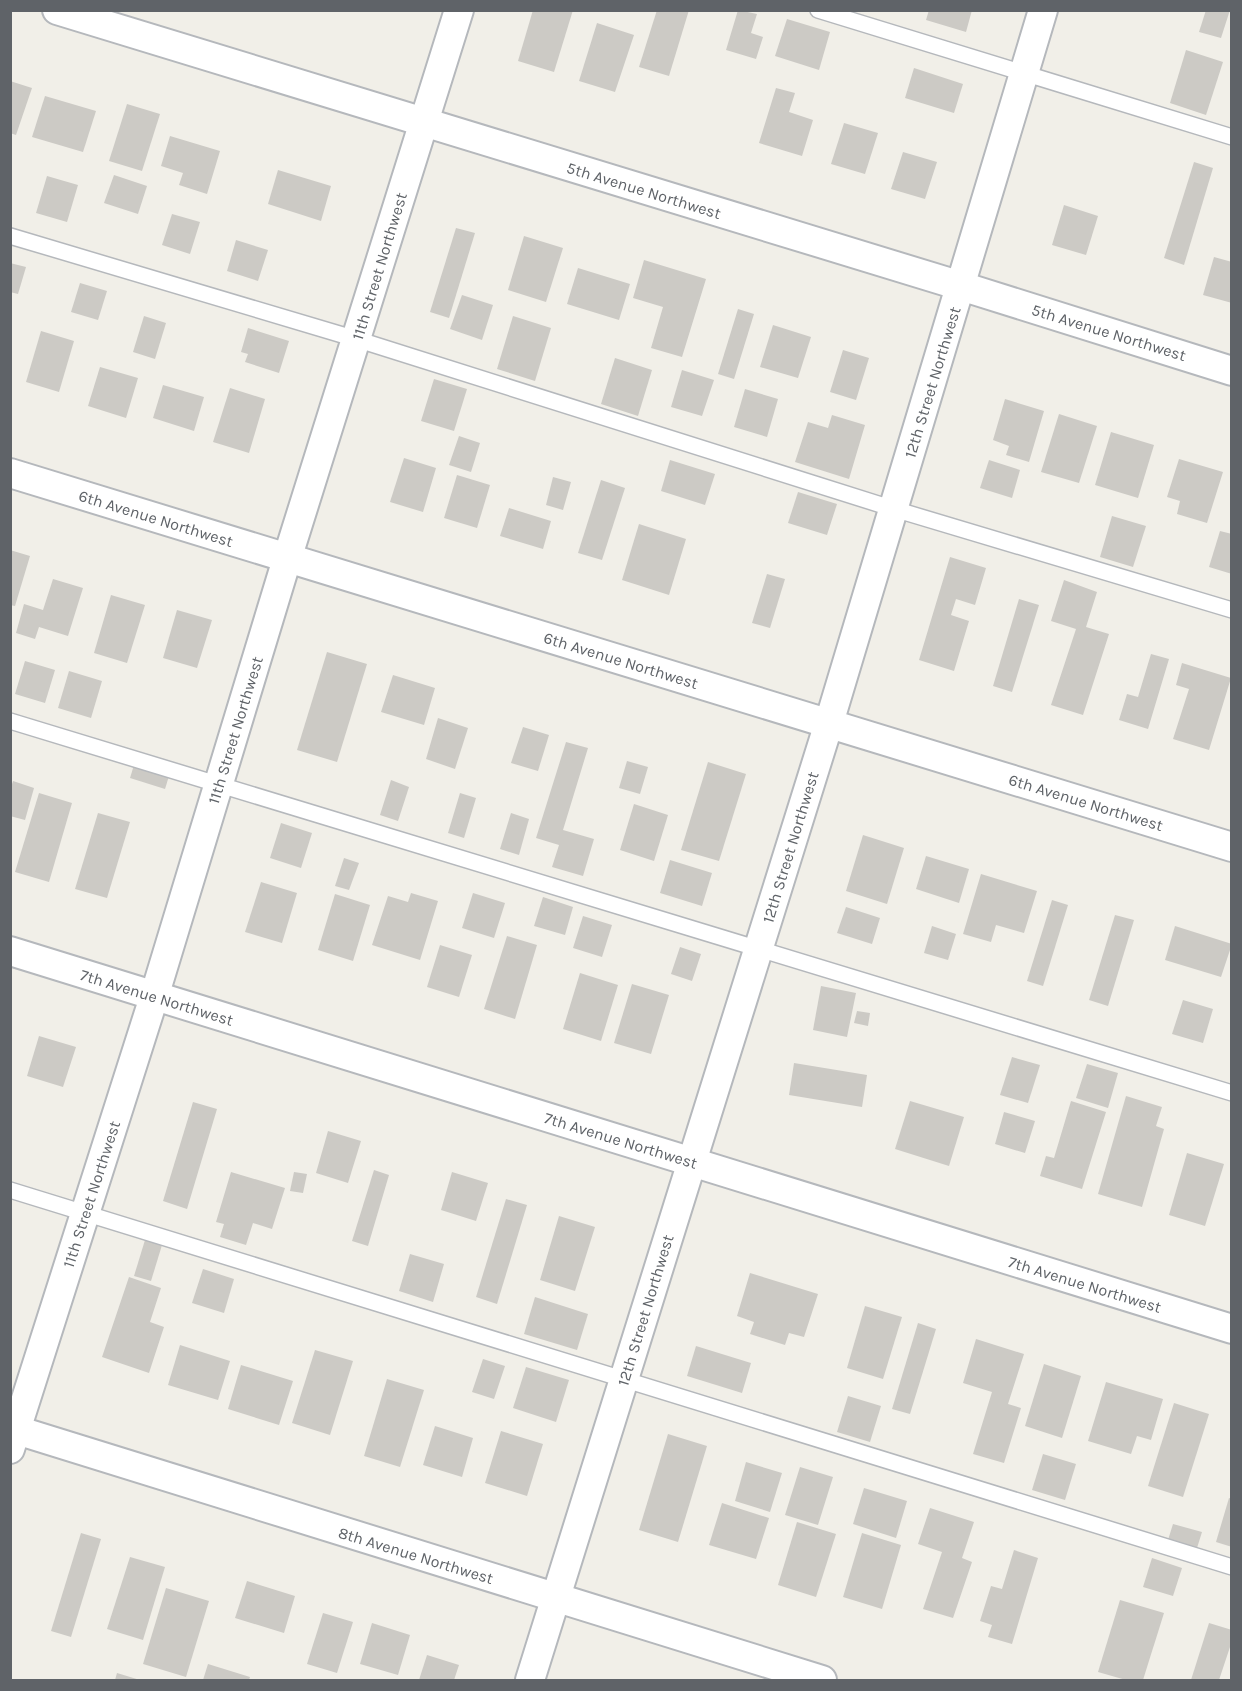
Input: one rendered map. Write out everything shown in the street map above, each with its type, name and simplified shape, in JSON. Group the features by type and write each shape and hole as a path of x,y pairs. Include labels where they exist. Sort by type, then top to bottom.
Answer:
{"street":[{"name":"5th Avenue Northwest","path":"57,10 1232,371"},
{"name":"11th Street Northwest","path":"13,1436 154,997 287,559 459,10"},
{"name":"12th Street Northwest","path":"530,1680 829,723 1043,10"},
{"name":"6th Avenue Northwest","path":"10,473 1232,847"},
{"name":"7th Avenue Northwest","path":"10,951 1232,1329"},
{"name":"8th Avenue Northwest","path":"13,1436 822,1680"}],"lane":[{"path":"818,10 1232,137"},
{"path":"10,236 356,339 894,509 1232,610"},
{"path":"10,721 1232,1093"},
{"path":"10,1190 1232,1567"}],"building":[{"path":"533,10 573,10 554,72 518,61"},
{"path":"657,10 689,10 669,76 639,67"},
{"path":"738,10 757,14 751,33 763,37 756,59 726,50"},
{"path":"929,10 972,10 966,32 926,20"},
{"path":"1206,10 1230,10 1221,38 1199,32"},
{"path":"787,19 830,32 819,70 775,56"},
{"path":"597,23 634,35 615,92 579,81"},
{"path":"1186,50 1223,62 1206,115 1170,103"},
{"path":"914,68 963,84 954,113 905,98"},
{"path":"10,81 32,88 16,135 10,133"},
{"path":"776,88 795,93 789,112 813,120 802,156 759,143"},
{"path":"45,96 96,111 83,152 32,137"},
{"path":"127,104 160,114 142,171 109,161"},
{"path":"844,123 878,133 865,174 831,164"},
{"path":"170,136 220,151 207,194 179,185 183,173 161,166"},
{"path":"903,152 937,162 925,199 891,189"},
{"path":"1194,162 1213,168 1184,265 1164,258"},
{"path":"278,170 331,186 321,221 268,204"},
{"path":"114,175 147,186 138,214 104,203"},
{"path":"47,176 78,185 67,222 36,213"},
{"path":"1064,205 1098,216 1086,255 1052,245"},
{"path":"172,214 200,222 190,254 162,245"},
{"path":"456,228 475,233 449,318 430,312"},
{"path":"524,236 563,248 546,302 508,290"},
{"path":"236,240 268,250 258,281 227,271"},
{"path":"1214,257 1232,262 1232,303 1203,295"},
{"path":"644,260 706,279 682,357 651,348 663,307 633,298"},
{"path":"10,263 26,267 18,294 10,292"},
{"path":"578,268 630,284 619,320 567,304"},
{"path":"80,283 107,291 98,320 71,312"},
{"path":"462,295 493,305 482,340 450,329"},
{"path":"738,309 754,314 734,379 718,374"},
{"path":"144,316 166,323 155,359 133,352"},
{"path":"513,316 551,328 535,381 497,369"},
{"path":"773,325 811,337 798,378 760,367"},
{"path":"248,328 289,341 279,373 245,362 248,354 241,352"},
{"path":"41,331 74,341 59,392 26,382"},
{"path":"843,350 869,358 856,400 830,392"},
{"path":"615,358 652,370 638,416 601,404"},
{"path":"100,367 138,378 126,418 88,406"},
{"path":"682,370 714,380 702,416 671,407"},
{"path":"434,379 467,389 454,431 421,421"},
{"path":"163,385 204,397 194,431 153,418"},
{"path":"230,388 265,399 249,453 213,442"},
{"path":"745,389 778,399 767,437 734,427"},
{"path":"1005,399 1044,411 1029,462 1006,455 1009,446 993,440"},
{"path":"1059,414 1097,426 1079,483 1041,472"},
{"path":"832,415 865,425 849,479 795,462 808,422 828,428"},
{"path":"1111,432 1154,445 1138,498 1095,485"},
{"path":"459,436 480,443 471,472 449,465"},
{"path":"404,458 436,468 423,512 390,502"},
{"path":"1179,459 1223,472 1207,523 1177,514 1180,501 1167,497"},
{"path":"670,460 715,474 705,505 661,491"},
{"path":"989,460 1020,470 1012,498 980,488"},
{"path":"457,475 490,485 477,528 444,518"},
{"path":"553,477 571,482 563,510 546,505"},
{"path":"601,480 625,488 602,560 578,553"},
{"path":"798,492 837,504 827,535 788,523"},
{"path":"509,508 551,521 543,549 500,536"},
{"path":"1112,516 1146,526 1133,567 1100,557"},
{"path":"639,524 686,539 669,595 622,580"},
{"path":"1220,531 1232,534 1232,574 1209,567"},
{"path":"10,550 30,556 15,606 10,605"},
{"path":"950,557 986,568 975,605 956,599 951,615 969,621 954,671 919,660"},
{"path":"767,574 785,579 770,628 752,623"},
{"path":"53,579 83,588 68,636 39,627 35,639 16,633 24,604 43,610"},
{"path":"1064,580 1097,592 1086,627 1109,634 1083,715 1051,705 1076,629 1051,621"},
{"path":"111,595 145,605 127,663 94,653"},
{"path":"1019,599 1039,605 1012,692 993,686"},
{"path":"177,610 212,620 197,668 163,658"},
{"path":"327,652 367,664 337,762 297,750"},
{"path":"1151,654 1169,659 1148,729 1119,720 1127,694 1138,697"},
{"path":"25,661 55,670 45,703 15,694"},
{"path":"1182,663 1231,678 1209,750 1173,739 1189,689 1176,685"},
{"path":"69,671 102,681 91,718 58,708"},
{"path":"393,675 435,688 424,725 381,712"},
{"path":"438,718 468,728 455,769 426,759"},
{"path":"523,727 549,735 538,771 511,763"},
{"path":"566,742 588,748 563,830 594,839 583,876 552,867 559,845 536,838"},
{"path":"627,761 648,767 640,794 619,788"},
{"path":"708,762 746,774 719,861 681,850"},
{"path":"134,765 169,776 165,789 130,778"},
{"path":"391,780 409,787 398,821 380,815"},
{"path":"13,781 34,788 25,820 10,816 10,790"},
{"path":"39,793 72,803 49,882 15,872"},
{"path":"460,793 476,798 464,838 448,833"},
{"path":"634,804 668,815 654,861 620,850"},
{"path":"98,813 130,822 107,898 75,889"},
{"path":"511,813 529,819 519,855 500,849"},
{"path":"281,823 312,833 301,868 270,858"},
{"path":"863,835 904,848 887,904 846,891"},
{"path":"926,856 969,869 959,903 916,889"},
{"path":"344,858 359,863 349,890 335,886"},
{"path":"670,860 712,873 702,906 660,893"},
{"path":"981,874 1037,891 1024,933 996,925 991,942 963,934"},
{"path":"261,882 297,893 282,943 245,932"},
{"path":"411,893 438,901 420,960 372,945 388,896 408,902"},
{"path":"473,893 505,903 494,938 462,928"},
{"path":"335,894 370,905 353,961 318,950"},
{"path":"543,897 573,907 565,935 534,926"},
{"path":"1052,900 1068,905 1043,986 1027,981"},
{"path":"846,907 880,918 872,944 837,933"},
{"path":"1115,915 1134,920 1108,1006 1089,1000"},
{"path":"583,916 612,925 602,957 573,948"},
{"path":"932,926 956,934 948,960 924,953"},
{"path":"1175,926 1232,944 1221,977 1165,960"},
{"path":"507,936 537,945 515,1019 484,1009"},
{"path":"440,945 472,955 459,997 427,987"},
{"path":"680,947 701,954 692,981 671,974"},
{"path":"580,973 618,985 601,1041 563,1029"},
{"path":"632,984 669,995 651,1054 614,1043"},
{"path":"821,986 856,993 847,1037 813,1030"},
{"path":"1183,1000 1213,1009 1203,1043 1172,1034"},
{"path":"857,1011 870,1013 868,1026 854,1023"},
{"path":"39,1036 76,1047 63,1087 27,1076"},
{"path":"1012,1057 1040,1065 1028,1103 1000,1095"},
{"path":"794,1063 867,1075 862,1107 789,1095"},
{"path":"1087,1064 1118,1073 1108,1108 1076,1098"},
{"path":"1126,1096 1162,1107 1156,1126 1164,1129 1142,1207 1098,1194"},
{"path":"910,1101 964,1117 949,1166 895,1149"},
{"path":"1071,1101 1106,1112 1082,1189 1040,1176 1046,1156 1054,1158"},
{"path":"193,1102 217,1109 187,1209 163,1201"},
{"path":"1004,1112 1035,1121 1025,1153 995,1144"},
{"path":"328,1131 361,1141 348,1183 316,1173"},
{"path":"1187,1153 1224,1164 1205,1226 1169,1215"},
{"path":"374,1170 389,1175 368,1246 352,1241"},
{"path":"231,1172 285,1188 272,1229 253,1223 246,1245 220,1237 224,1224 216,1222"},
{"path":"294,1172 307,1174 303,1193 290,1191"},
{"path":"452,1172 488,1183 476,1221 441,1210"},
{"path":"506,1199 527,1205 497,1304 476,1297"},
{"path":"559,1216 595,1227 575,1291 540,1280"},
{"path":"145,1240 162,1245 151,1281 134,1276"},
{"path":"410,1254 444,1264 433,1302 399,1291"},
{"path":"203,1269 234,1279 224,1313 192,1303"},
{"path":"750,1273 818,1294 804,1337 789,1333 785,1345 750,1334 754,1322 737,1316"},
{"path":"129,1277 161,1288 150,1322 164,1327 149,1373 102,1357"},
{"path":"535,1297 588,1314 577,1350 524,1334"},
{"path":"865,1306 902,1317 883,1379 847,1368"},
{"path":"918,1323 936,1329 910,1414 892,1409"},
{"path":"976,1339 1024,1354 1008,1404 1021,1408 1004,1463 973,1454 992,1392 963,1383"},
{"path":"180,1345 230,1361 218,1400 168,1385"},
{"path":"696,1346 751,1363 742,1393 687,1376"},
{"path":"315,1350 353,1361 330,1435 292,1423"},
{"path":"483,1359 505,1366 494,1399 472,1392"},
{"path":"1044,1364 1081,1376 1062,1438 1025,1426"},
{"path":"241,1365 293,1381 279,1425 228,1409"},
{"path":"526,1367 569,1380 556,1422 513,1408"},
{"path":"387,1379 424,1390 400,1467 364,1456"},
{"path":"1106,1382 1163,1399 1151,1440 1137,1436 1131,1454 1088,1441"},
{"path":"848,1396 881,1406 870,1442 837,1432"},
{"path":"1174,1403 1209,1414 1183,1497 1148,1486"},
{"path":"435,1426 473,1438 462,1477 423,1465"},
{"path":"501,1431 543,1444 527,1496 485,1483"},
{"path":"668,1434 707,1446 678,1542 639,1530"},
{"path":"1043,1454 1076,1464 1065,1500 1032,1490"},
{"path":"746,1462 782,1473 770,1512 735,1501"},
{"path":"800,1467 833,1477 818,1525 785,1515"},
{"path":"864,1488 907,1501 896,1538 853,1524"},
{"path":"1229,1498 1232,1499 1232,1547 1216,1542"},
{"path":"722,1503 769,1518 756,1559 709,1545"},
{"path":"930,1508 974,1522 962,1558 972,1562 953,1618 923,1609 942,1552 918,1544"},
{"path":"797,1522 836,1534 816,1597 778,1585"},
{"path":"1173,1524 1202,1532 1197,1548 1168,1540"},
{"path":"81,1533 101,1539 71,1637 51,1631"},
{"path":"862,1533 901,1545 882,1609 843,1597"},
{"path":"1014,1550 1038,1558 1012,1644 988,1637 992,1625 980,1621 991,1586 1002,1589"},
{"path":"130,1557 165,1567 143,1640 107,1629"},
{"path":"1152,1558 1182,1568 1173,1596 1143,1587"},
{"path":"247,1581 295,1596 284,1633 235,1618"},
{"path":"166,1588 209,1601 186,1677 143,1664"},
{"path":"1120,1600 1164,1613 1143,1680 1126,1680 1098,1672"},
{"path":"323,1613 353,1622 337,1673 307,1664"},
{"path":"372,1623 410,1635 398,1675 360,1664"},
{"path":"1209,1623 1232,1630 1232,1641 1219,1680 1191,1680"},
{"path":"427,1655 459,1665 454,1680 419,1680"},
{"path":"208,1664 250,1677 249,1680 203,1680"},
{"path":"117,1673 140,1680 115,1680"}]}
